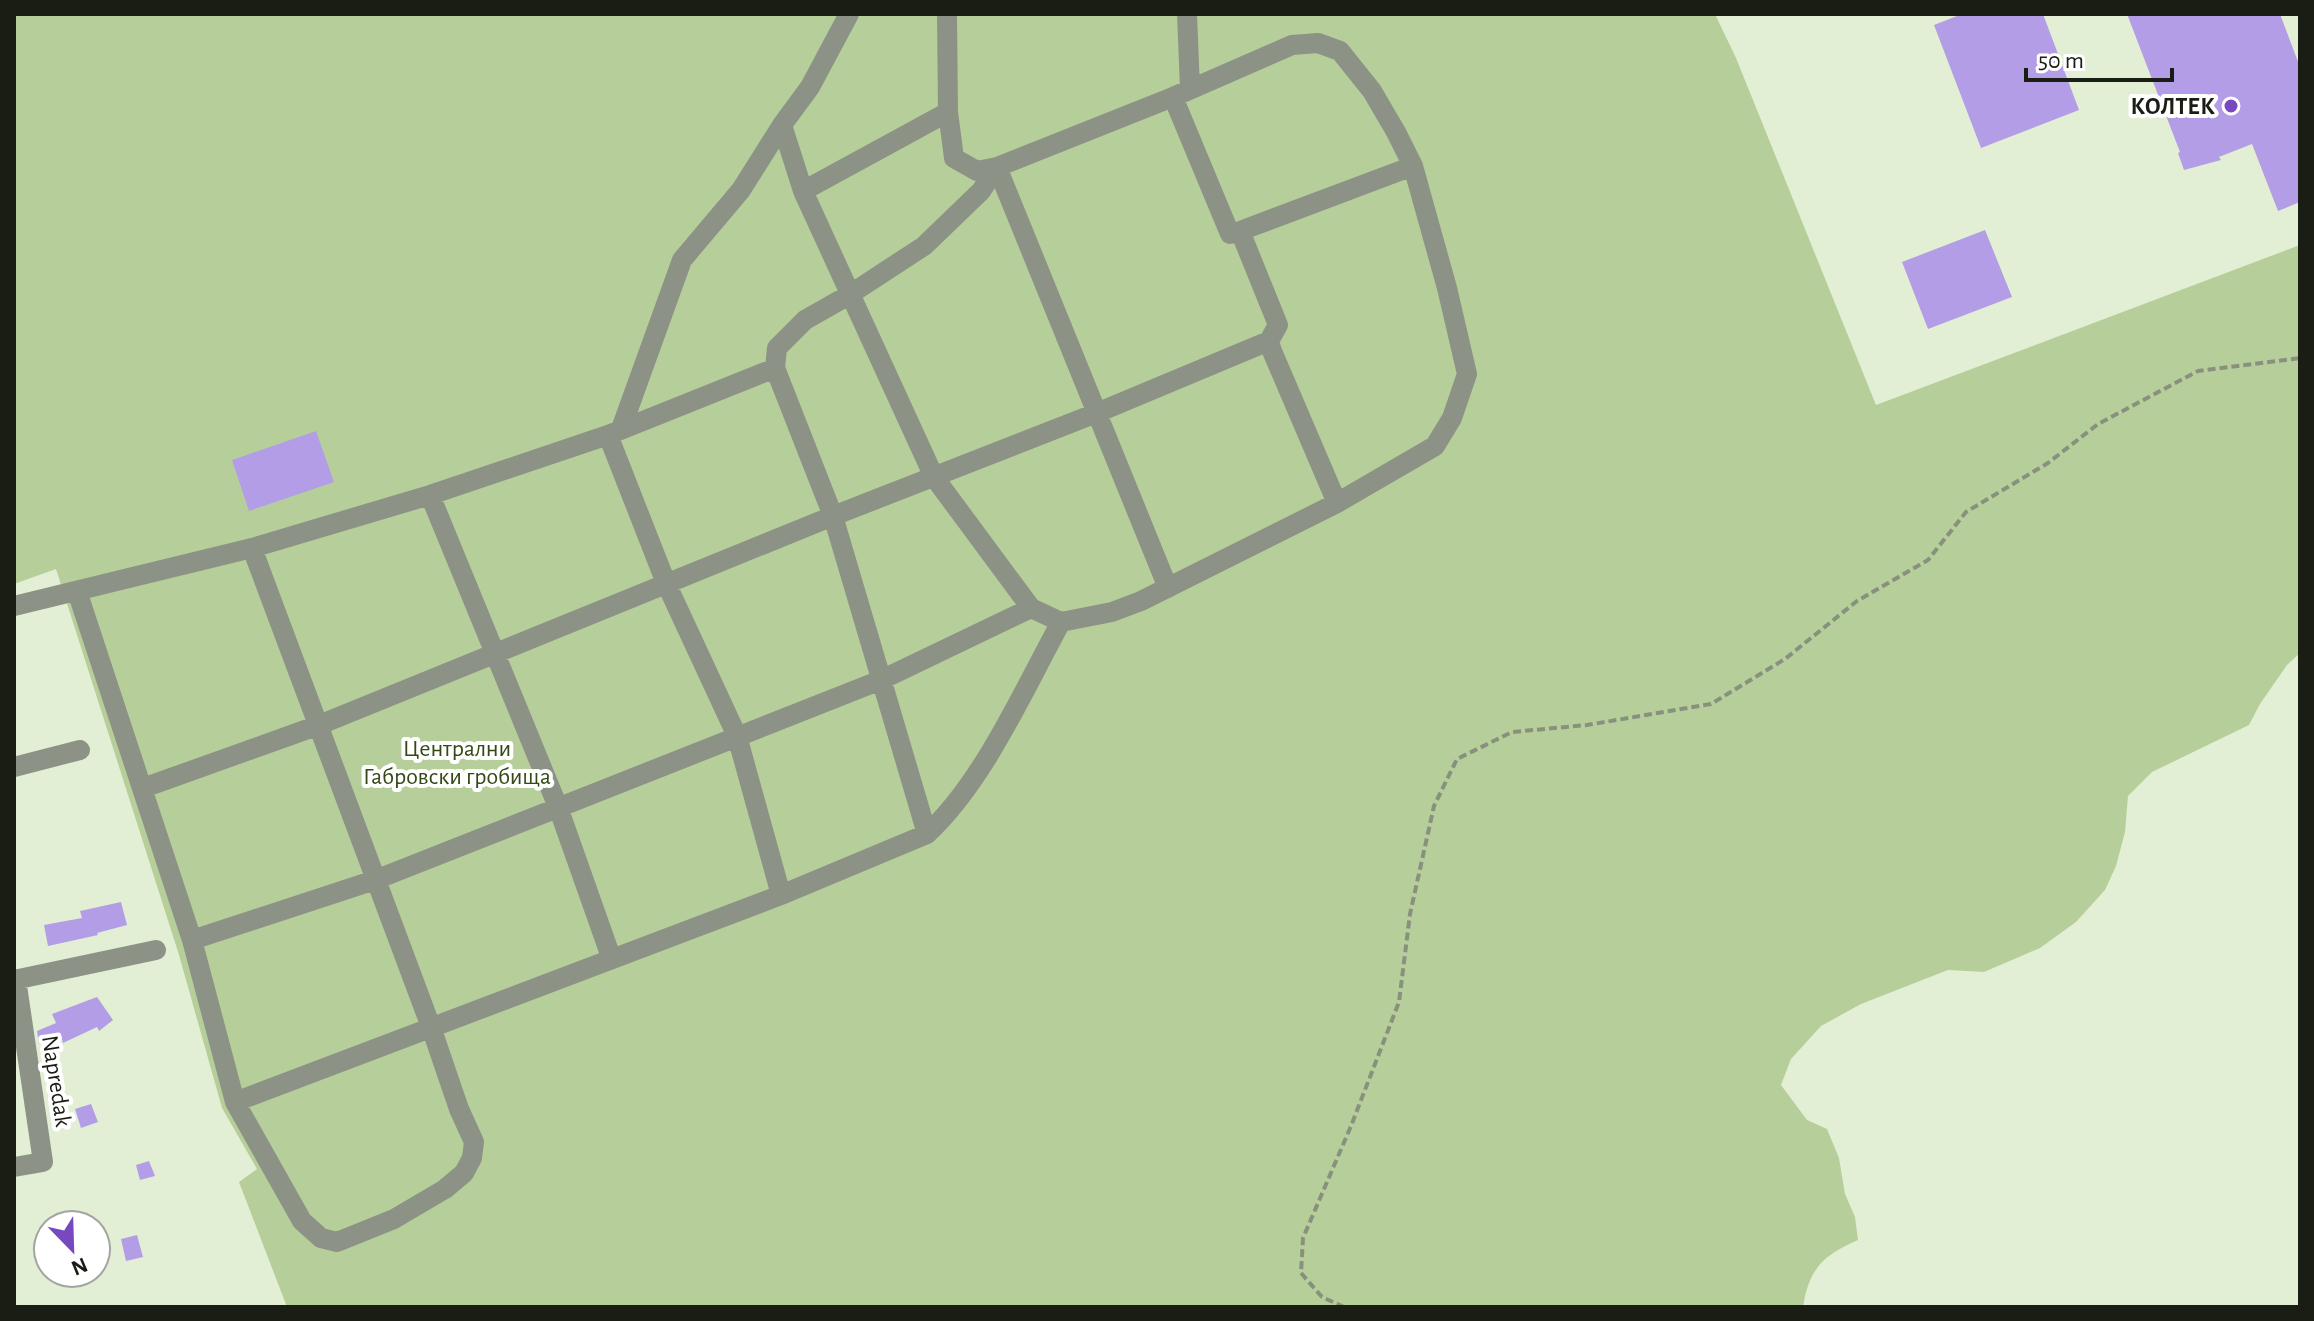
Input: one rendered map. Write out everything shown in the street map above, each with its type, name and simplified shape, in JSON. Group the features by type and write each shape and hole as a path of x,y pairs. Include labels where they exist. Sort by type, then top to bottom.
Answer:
{"lane":[{"path":"781,895 737,736 666,583 615,432 682,260 741,190 810,87 849,14"},
{"path":"782,125 803,191 934,477 1031,608 1061,622 1112,612 1168,588 1337,503 1435,446 1452,418 1467,374 1447,288 1413,166 1372,91 1340,51 1318,43 1292,45 997,167 977,171 954,158 948,112 947,14"},
{"path":"1187,14 1181,93 1230,234 1413,166"},
{"path":"803,191 948,112"},
{"path":"927,834 833,516 775,368 777,348 805,320 924,246 981,191 997,167"},
{"path":"997,167 1168,588"},
{"path":"143,788 319,725 1269,341 1278,325 1240,231"},
{"path":"1269,341 1337,503"},
{"path":"14,606 252,548 430,495 615,432 775,368"},
{"path":"430,495 558,807 611,957"},
{"path":"77,591 192,940 235,1102 302,1221 321,1238 337,1242 394,1219 445,1189 464,1173 472,1158 474,1142 459,1109 252,548"},
{"path":"192,940 375,880 881,680 1031,608"},
{"path":"235,1102 781,895 927,834 946,816 973,780 1061,622"},
{"path":"14,767 80,750"},
{"name":"Napredak","path":"14,1167 43,1162 15,979 156,950"}],"path":[{"path":"1344,1307 1322,1297 1301,1273 1303,1238 1399,1002 1410,914 1434,806 1457,759 1512,732 1587,725 1711,704 1785,659 1857,601 1928,560 1966,512 2048,463 2098,424 2198,371 2300,358"}],"green space":[{"name":"Централни Габровски гробища","path":"14,14 1715,14 1736,58 1876,405 2300,245 2300,653 2287,665 2249,725 2152,772 2128,796 2125,832 2116,866 2105,890 2076,922 2040,948 1984,972 1948,970 1861,1004 1821,1026 1791,1059 1781,1085 1807,1120 1827,1129 1839,1158 1858,1240 1835,1251 1820,1265 1809,1283 1803,1307 287,1307 239,1182 257,1169 222,1108 179,955 56,569 14,584"}],"building":[{"path":"1962,14 2043,14 2079,110 1981,148 1934,25"},
{"name":"КОЛТЕК","path":"2127,14 2280,14 2300,67 2300,202 2278,211 2252,144 2219,157 2221,160 2184,170 2180,152"},
{"path":"1985,230 2012,297 1928,329 1902,262"},
{"path":"316,431 334,482 249,511 232,460"},
{"path":"121,902 127,925 48,946 44,925 82,918 80,911"},
{"path":"97,997 113,1020 99,1031 97,1027 63,1043 61,1036 39,1044 37,1031 56,1023 52,1014"},
{"path":"91,1104 98,1122 81,1128 75,1109"},
{"path":"149,1161 155,1176 140,1180 136,1165"},
{"path":"137,1235 143,1257 126,1261 121,1239"}],"place":[{"name":"КОЛТЕК","path":"2231,106"}]}
